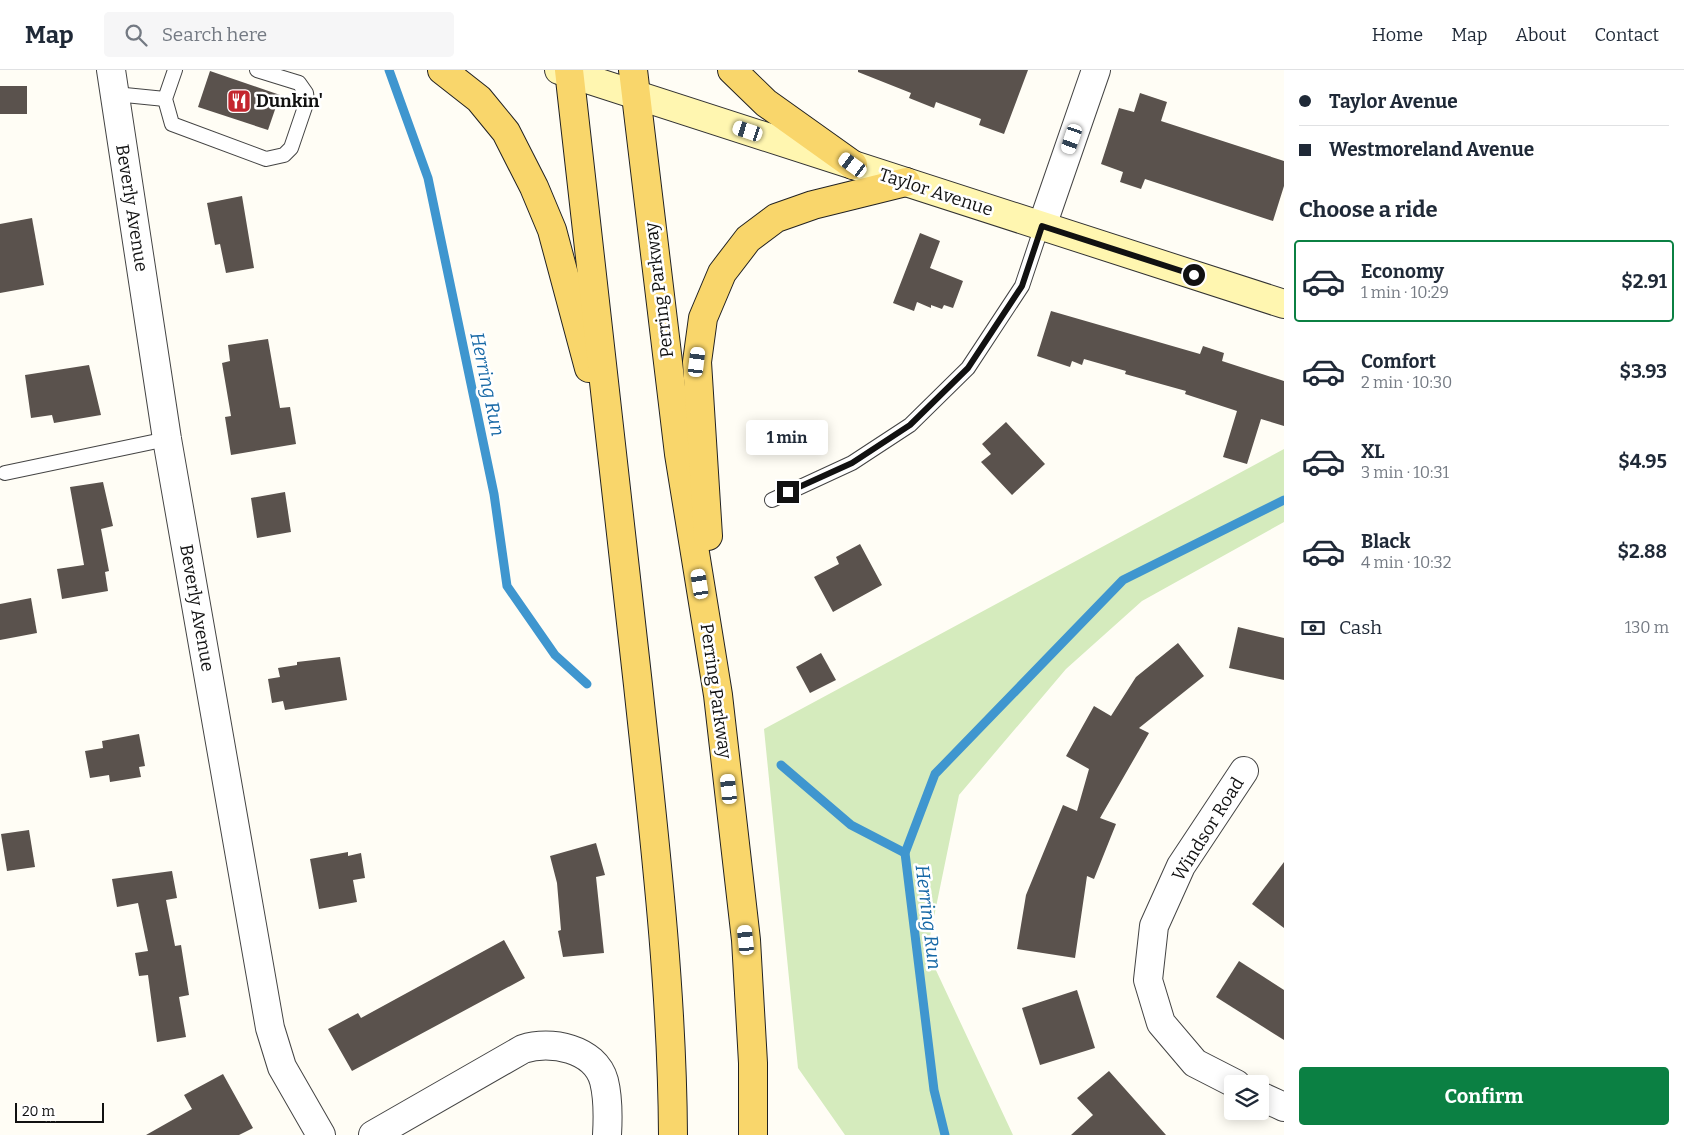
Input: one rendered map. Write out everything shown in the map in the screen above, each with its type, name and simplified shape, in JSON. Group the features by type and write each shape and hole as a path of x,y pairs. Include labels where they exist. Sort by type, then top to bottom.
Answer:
{"main road":[{"path":"442,70 479,100 506,132 534,187 552,230 614,457"},
{"path":"732,70 766,103 853,165"},
{"path":"566,71 614,457 665,944 672,1062 672,1135"},
{"name":"Taylor Avenue","path":"566,71 634,82 853,165 1284,304"},
{"name":"Perring Parkway","path":"634,82 679,454 718,695 746,940 754,1063 753,1135"},
{"path":"718,695 697,362 703,318 722,273 748,239 776,218 813,205 906,182"}],"street":[{"path":"1042,226 1096,70"},
{"name":"Beverly Avenue","path":"113,82 167,439 270,1028 282,1067 320,1135"},
{"name":"Windsor Road","path":"1224,1078 1195,1063 1161,1023 1148,980 1154,926 1181,866 1244,771"},
{"path":"373,1135 522,1049 540,1044 574,1050 584,1056 599,1071 604,1081 607,1135"},
{"path":"1269,1100 1284,1107"}],"lane":[{"path":"175,70 164,99 172,124 266,159 284,155 291,148 307,101 306,93 299,83 257,70"},
{"path":"113,82 164,99"},
{"path":"772,500 852,463 910,425 968,368 1022,286 1042,226"},
{"path":"5,473 167,439"}],"green space":[{"path":"1284,449 1284,522 1142,601 1066,669 959,795 927,951 1013,1135 845,1135 798,1068 764,729"}],"building":[{"path":"858,70 1028,70 1004,134 979,125 981,119 936,102 934,108 909,98 911,93 858,72"},
{"name":"Dunkin'","path":"210,71 280,95 268,130 198,107"},
{"path":"0,86 27,86 27,114 0,114"},
{"path":"1140,93 1167,102 1161,121 1284,161 1284,186 1273,221 1145,179 1141,189 1120,182 1123,172 1101,164 1119,108 1134,112"},
{"path":"242,196 254,268 226,273 220,244 215,245 207,203"},
{"path":"32,218 44,285 0,293 0,224"},
{"path":"920,233 940,241 930,268 963,281 953,308 944,305 942,309 931,305 931,308 917,302 914,311 893,303"},
{"path":"1051,311 1200,354 1203,346 1224,353 1222,361 1284,381 1284,426 1261,419 1247,464 1223,457 1237,411 1185,394 1186,391 1125,374 1126,371 1084,359 1082,365 1072,361 1070,367 1037,356"},
{"path":"268,339 280,408 290,407 296,444 231,455 225,417 231,416 222,363 230,361 228,345"},
{"path":"89,365 101,415 54,423 52,415 31,418 25,375"},
{"path":"1006,422 1045,464 1012,495 981,462 991,454 982,444"},
{"path":"103,482 113,526 101,529 109,571 105,572 108,591 62,599 57,569 84,565 70,487"},
{"path":"285,492 291,532 257,538 251,498"},
{"path":"860,544 882,585 833,612 814,577 839,564 836,557"},
{"path":"31,598 37,633 0,640 0,604"},
{"path":"1238,627 1284,638 1284,680 1229,668"},
{"path":"1178,643 1204,676 1139,728 1149,733 1100,818 1116,824 1094,879 1087,876 1075,958 1017,949 1026,895 1063,805 1077,811 1089,769 1066,756 1094,706 1111,716 1136,677"},
{"path":"821,653 836,680 810,693 796,667"},
{"path":"340,657 347,700 285,710 283,701 272,703 268,679 280,677 278,668 297,665 297,662"},
{"path":"139,734 145,766 139,767 141,777 110,782 109,775 90,778 85,751 103,748 102,741"},
{"path":"29,830 35,867 7,871 1,834"},
{"path":"596,843 605,875 596,877 604,953 563,957 558,931 561,930 557,883 550,856"},
{"path":"348,852 348,856 361,853 365,878 353,880 357,902 319,909 310,859"},
{"path":"1284,862 1284,928 1252,904"},
{"path":"172,871 177,898 166,900 175,946 181,945 189,995 179,997 186,1037 157,1042 148,975 139,976 135,953 148,951 138,903 117,907 112,879"},
{"path":"504,940 525,978 352,1071 328,1029 358,1013 361,1018"},
{"path":"1239,961 1284,990 1284,1040 1216,997"},
{"path":"1077,990 1095,1048 1040,1065 1022,1008"},
{"path":"1109,1071 1166,1135 1071,1135 1093,1115 1077,1098"},
{"path":"223,1074 253,1128 239,1135 146,1135 192,1109 184,1095"}],"waterway":[{"name":"Herring Run","path":"389,70 428,178 494,494 507,586 555,655 587,684"},
{"path":"945,1135 934,1090 905,853 935,774 1123,580 1284,500"},
{"name":"Herring Run","path":"781,765 851,825 905,853"}],"place":[{"name":"Dunkin'","path":"239,101"}],"route":[{"path":"788,492 852,463 910,425 968,368 1022,286 1042,226 1194,275"}]}
